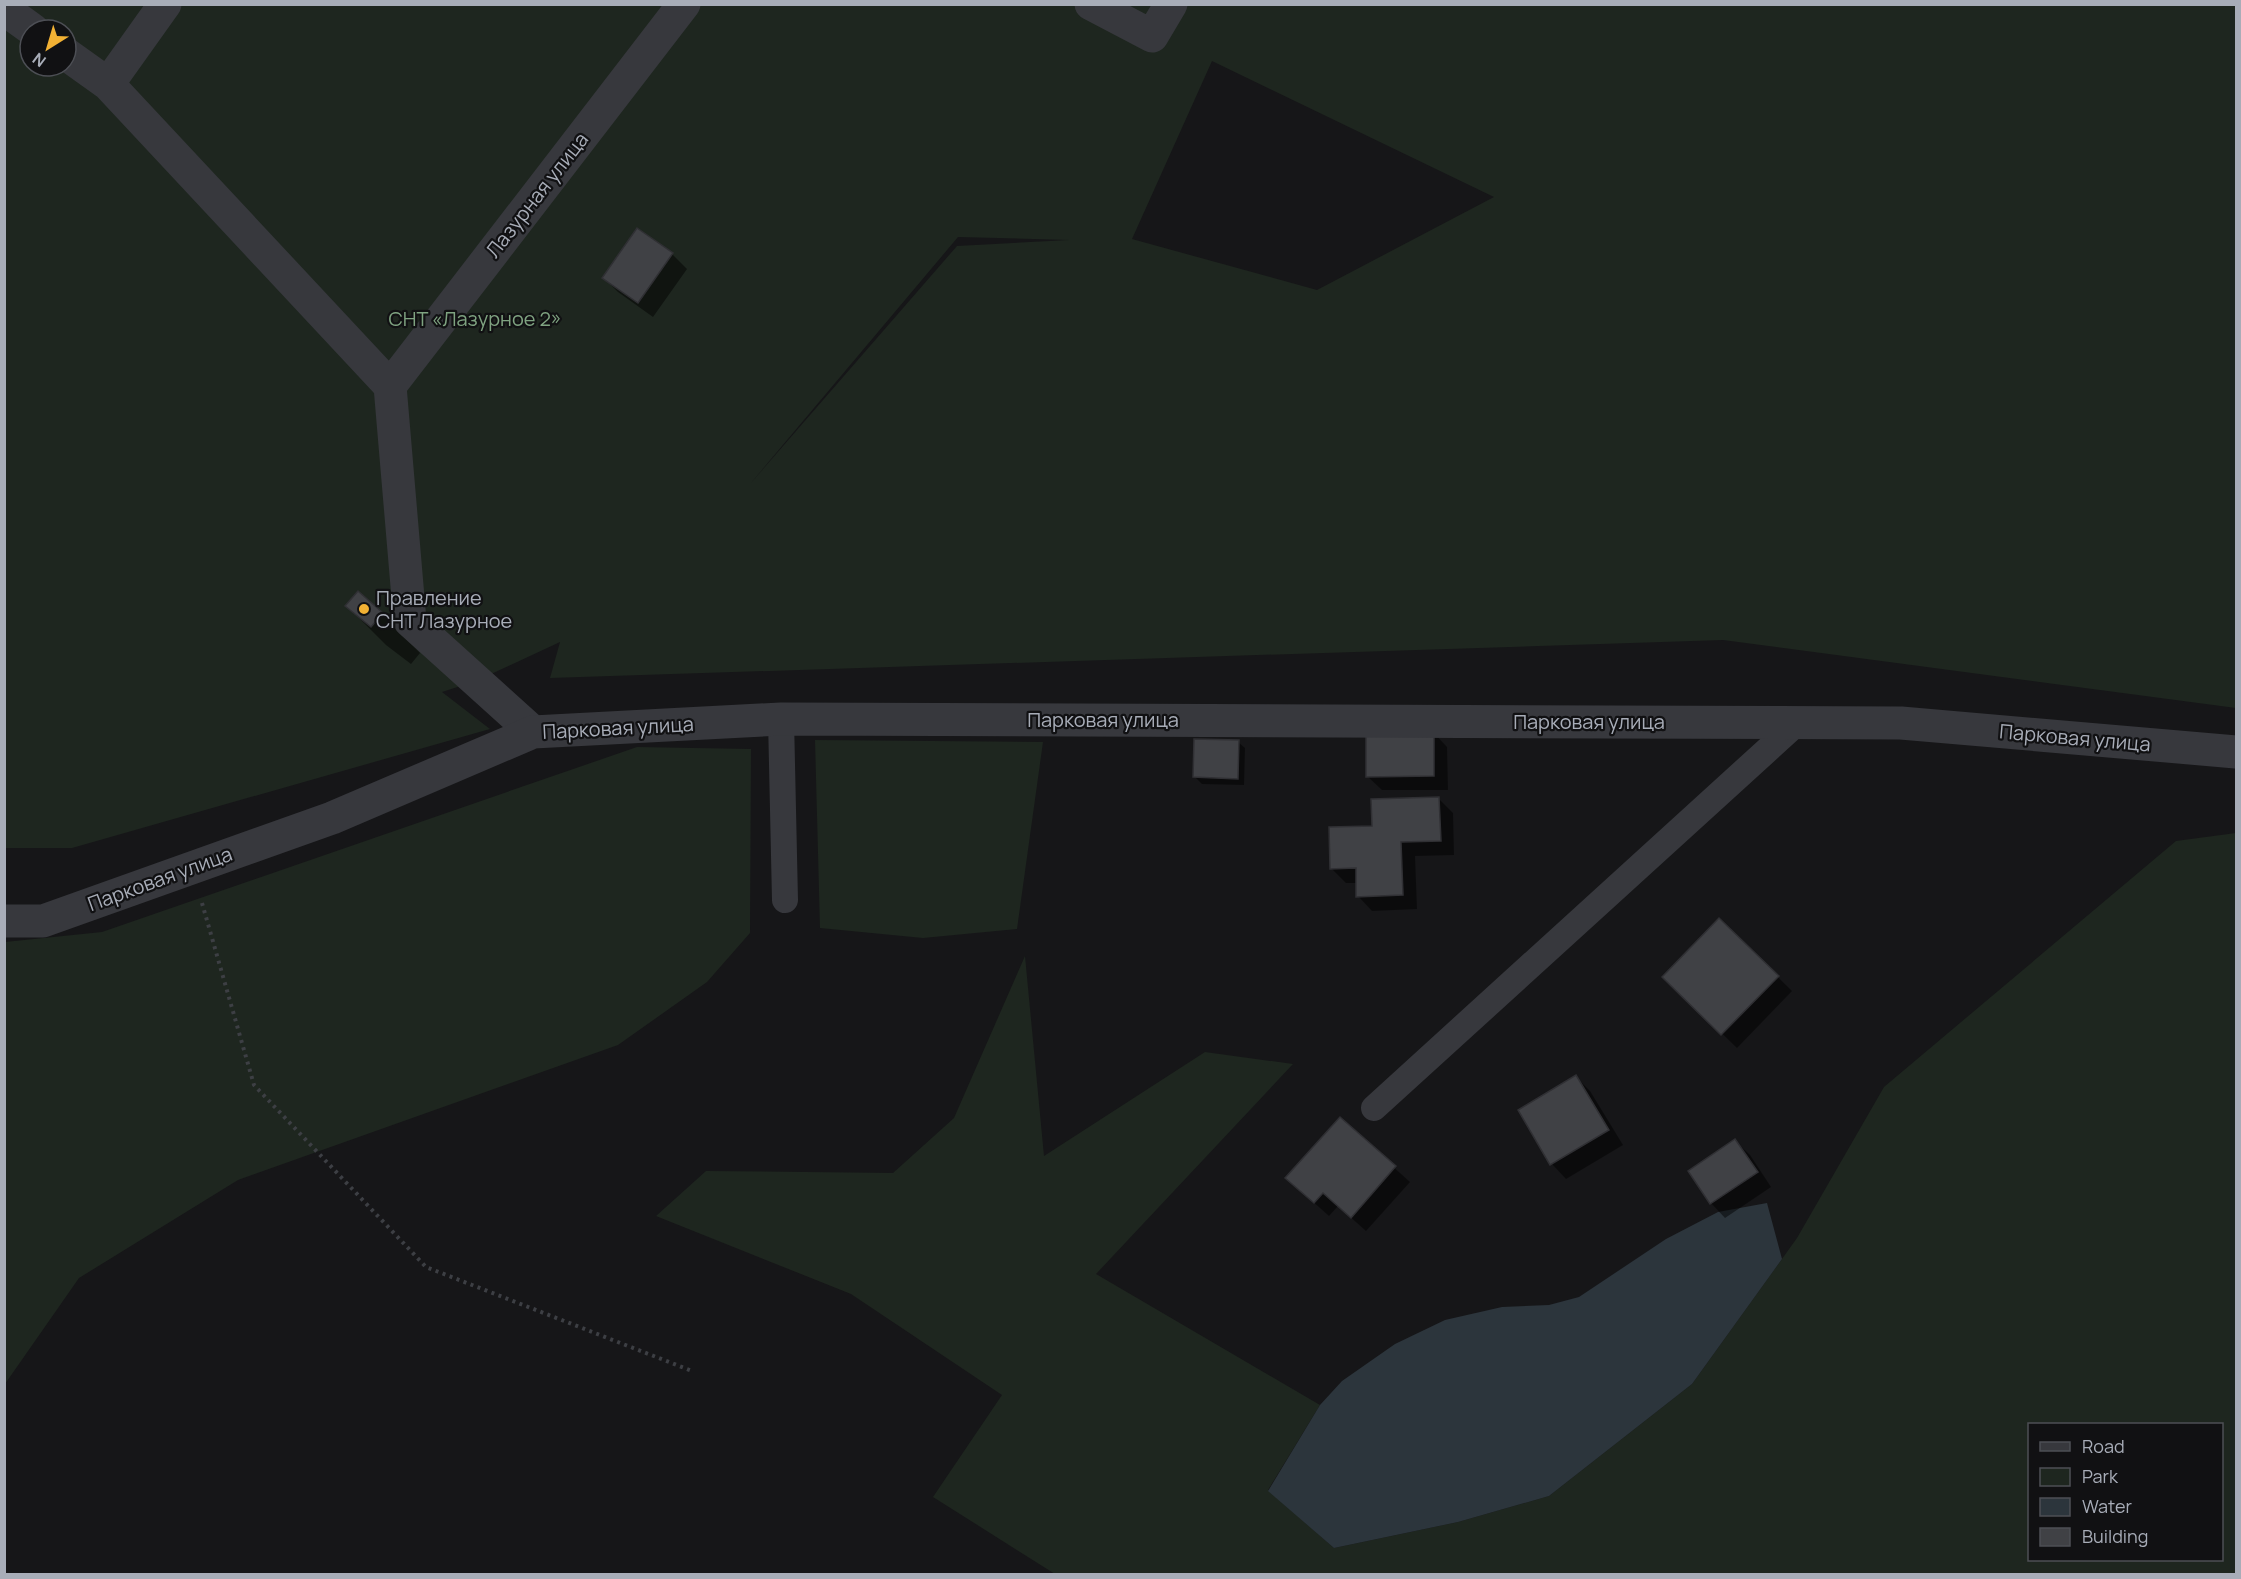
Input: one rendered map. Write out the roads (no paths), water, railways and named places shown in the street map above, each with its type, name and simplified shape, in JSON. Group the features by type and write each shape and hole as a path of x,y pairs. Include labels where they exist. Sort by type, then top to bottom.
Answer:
{"street":[{"path":"108,84 165,4"},
{"name":"Лазурная улица","path":"390,386 684,4"},
{"path":"1091,4 1152,36 1171,4"},
{"path":"4,9 18,19"},
{"path":"78,63 108,84 390,386 410,621 533,732"},
{"name":"Парковая улица","path":"4,921 43,921 332,818 533,732 782,719 1901,723 2236,752"}],"lane":[{"path":"782,719 785,900"},
{"path":"1374,1108 1797,723"}],"water":[{"path":"1767,1203 1782,1259 1692,1384 1549,1496 1458,1522 1334,1548 1268,1491 1320,1405 1342,1381 1395,1344 1445,1320 1502,1307 1549,1305 1579,1297 1666,1239 1718,1212"}],"place":[{"name":"Правление СНТ Лазурное","path":"364,609"}],"park label":[{"name":"СНТ «Лазурное 2»","path":"475,319"}]}
